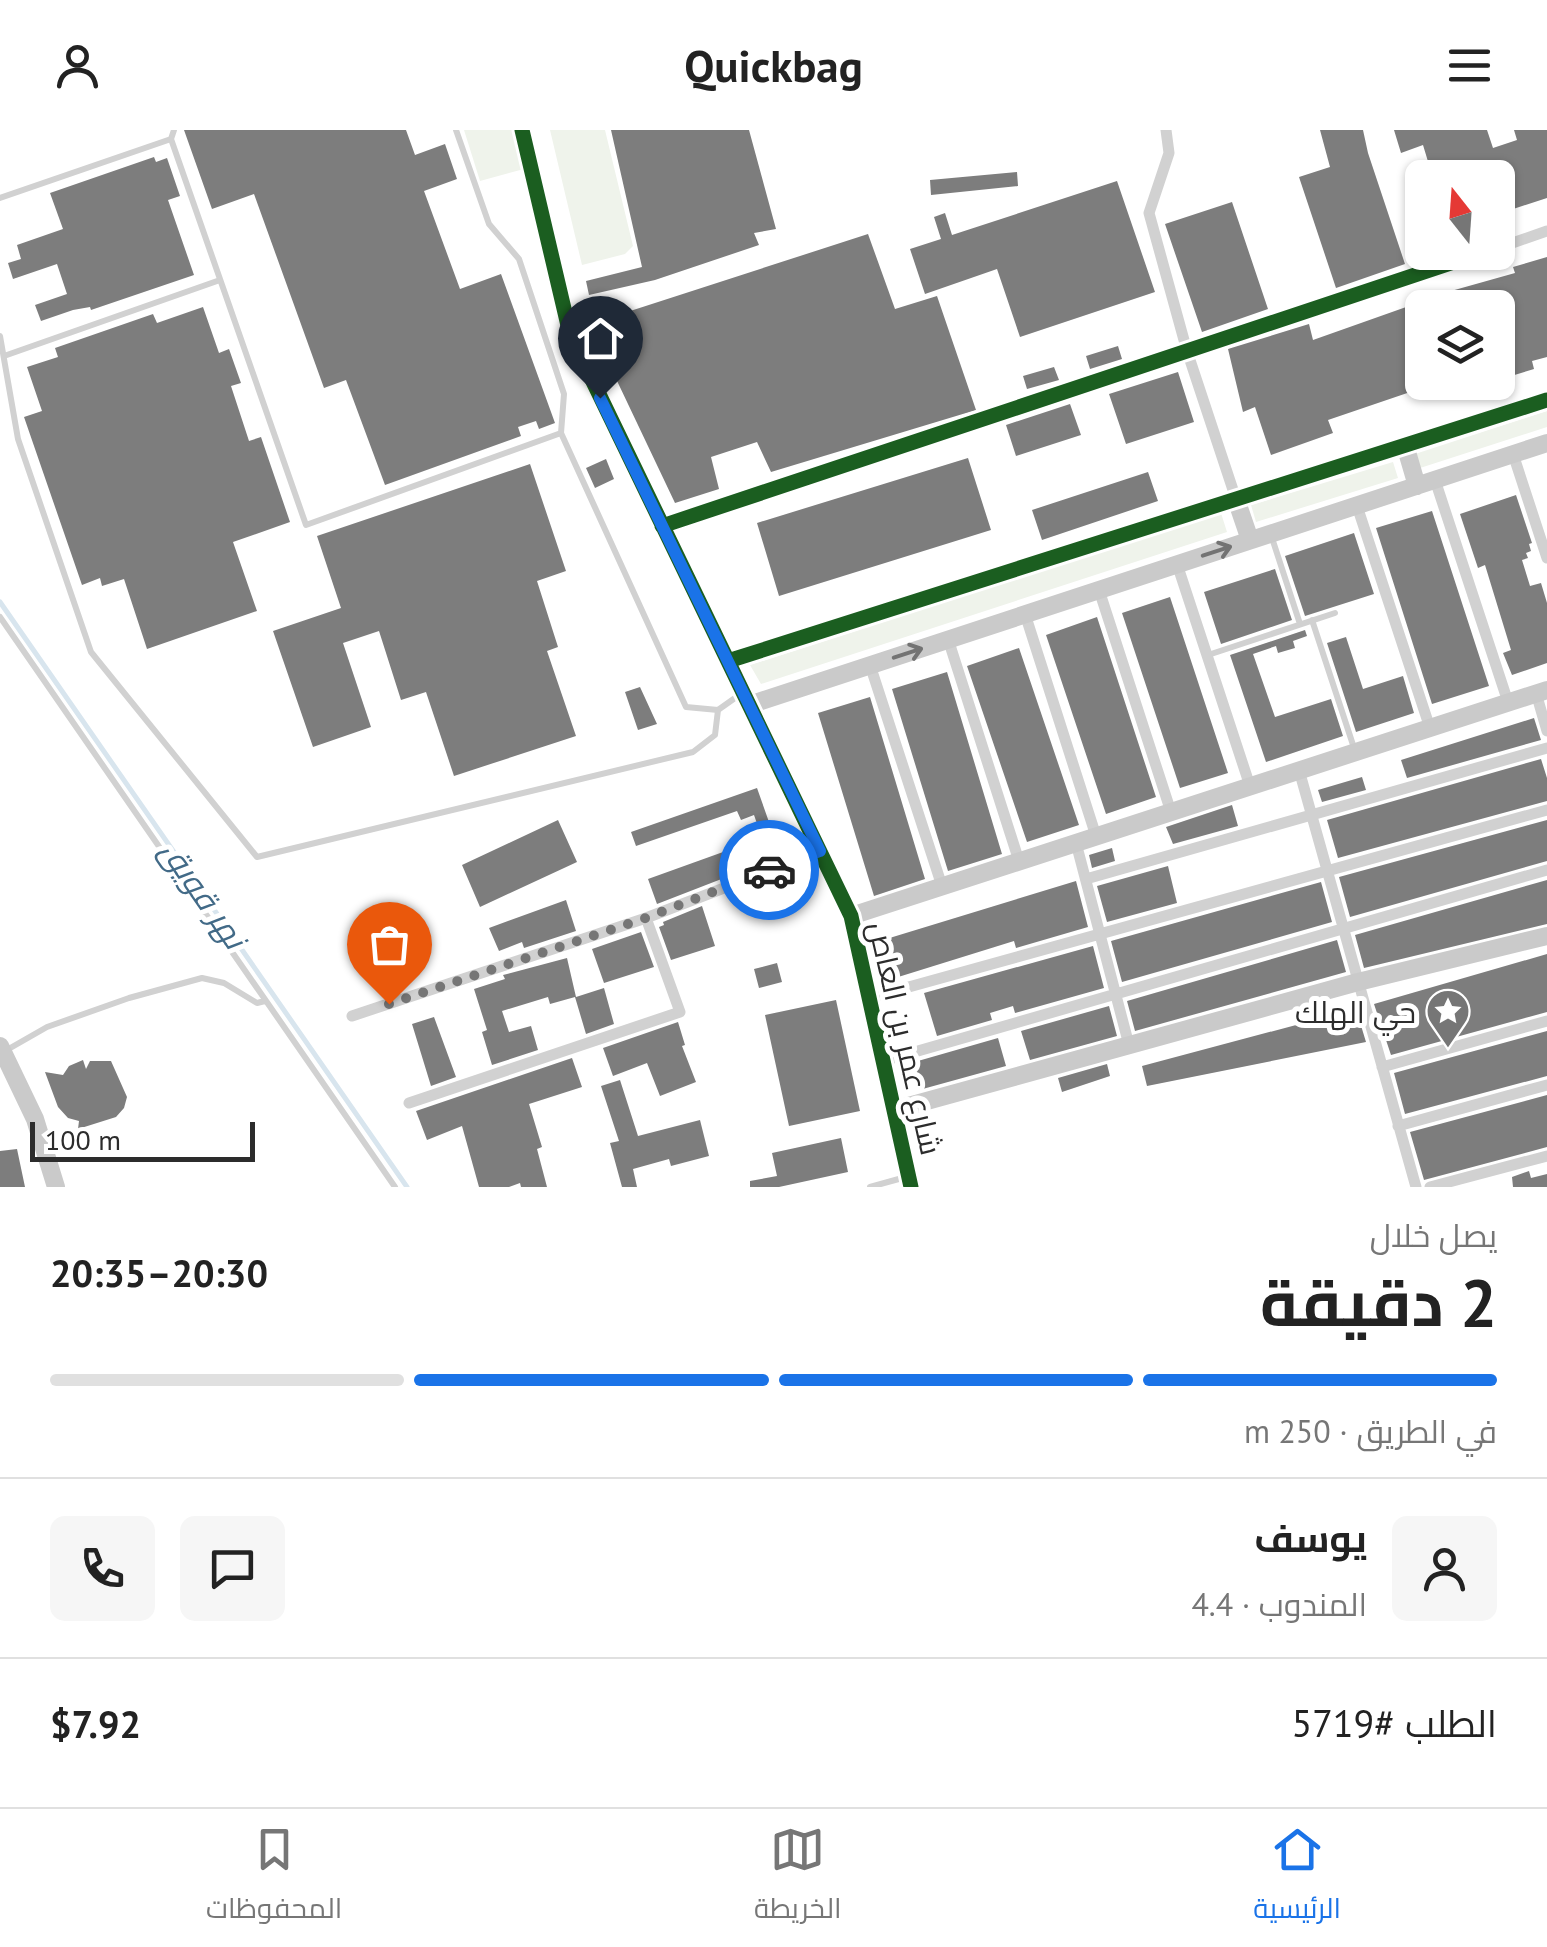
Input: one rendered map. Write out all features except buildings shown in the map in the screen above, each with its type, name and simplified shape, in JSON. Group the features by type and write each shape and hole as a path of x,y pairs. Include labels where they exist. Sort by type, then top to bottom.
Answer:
{"street":[{"name":"شارع عمر بن العاص","path":"522,130 570,334 851,916 910,1182"},
{"path":"1166,130 1169,152 1149,213 1188,351 1250,540"},
{"path":"1515,242 1547,232"},
{"path":"662,526 1430,270"},
{"path":"728,661 1547,400"},
{"path":"746,699 870,665 1547,443"},
{"path":"1405,445 1426,483 1508,702"},
{"path":"1513,454 1547,558"},
{"path":"1356,506 1430,728"},
{"path":"1177,564 1250,786"},
{"path":"1099,590 1171,812"},
{"path":"1025,614 1096,836"},
{"path":"948,640 1019,861"},
{"path":"870,665 942,886"},
{"path":"851,916 1542,692 1547,731"},
{"path":"1086,879 1547,748"},
{"path":"1299,770 1416,1187"},
{"path":"869,998 1547,810"},
{"path":"1076,842 1129,1045"},
{"path":"352,1016 646,918 820,851"},
{"path":"883,1060 1547,870"},
{"path":"409,1104 680,1012 646,918"},
{"path":"894,1110 1358,982 1547,936"},
{"path":"1382,1067 1547,1021"},
{"path":"2,1049 35,1119 56,1187"},
{"path":"1398,1126 1547,1086"},
{"path":"1430,1187 1547,1156"}],"lane":[{"path":"174,130 171,139 306,524 561,432"},
{"path":"456,130 489,224 519,259 564,394 561,432 686,707 718,710 746,699"},
{"path":"0,198 171,139"},
{"path":"4,356 220,280"},
{"path":"0,336 18,438 91,652 257,857 693,752 715,734 718,710"},
{"path":"1270,534 1300,624"},
{"path":"1207,655 1335,613"},
{"path":"0,616 395,1187"},
{"path":"1312,620 1356,752"},
{"path":"2,1049 47,1027 202,978 224,983 258,1003 265,1000"},
{"path":"868,1186 910,1182"}],"shaded area":[{"path":"464,130 513,130 524,169 480,181"},
{"path":"550,130 605,130 633,246 625,254 582,265"},
{"path":"1547,411 1547,427 1417,469 1412,455"},
{"path":"1393,462 1398,478 1256,522 1251,505"},
{"path":"1221,513 1227,532 761,684 750,665"}],"waterway":[{"name":"نهر قويق","path":"0,602 407,1187"}],"cycle path":[{"path":"522,130 570,334 851,916 911,1187"},
{"path":"662,526 1430,270"},
{"path":"728,661 1547,400"}],"way so far":[{"path":"389,1004 646,918 769,870"}],"place":[{"name":"حي الهلك","path":"1448,1049"}],"route":[{"path":"600,398 820,851 769,870"}]}
